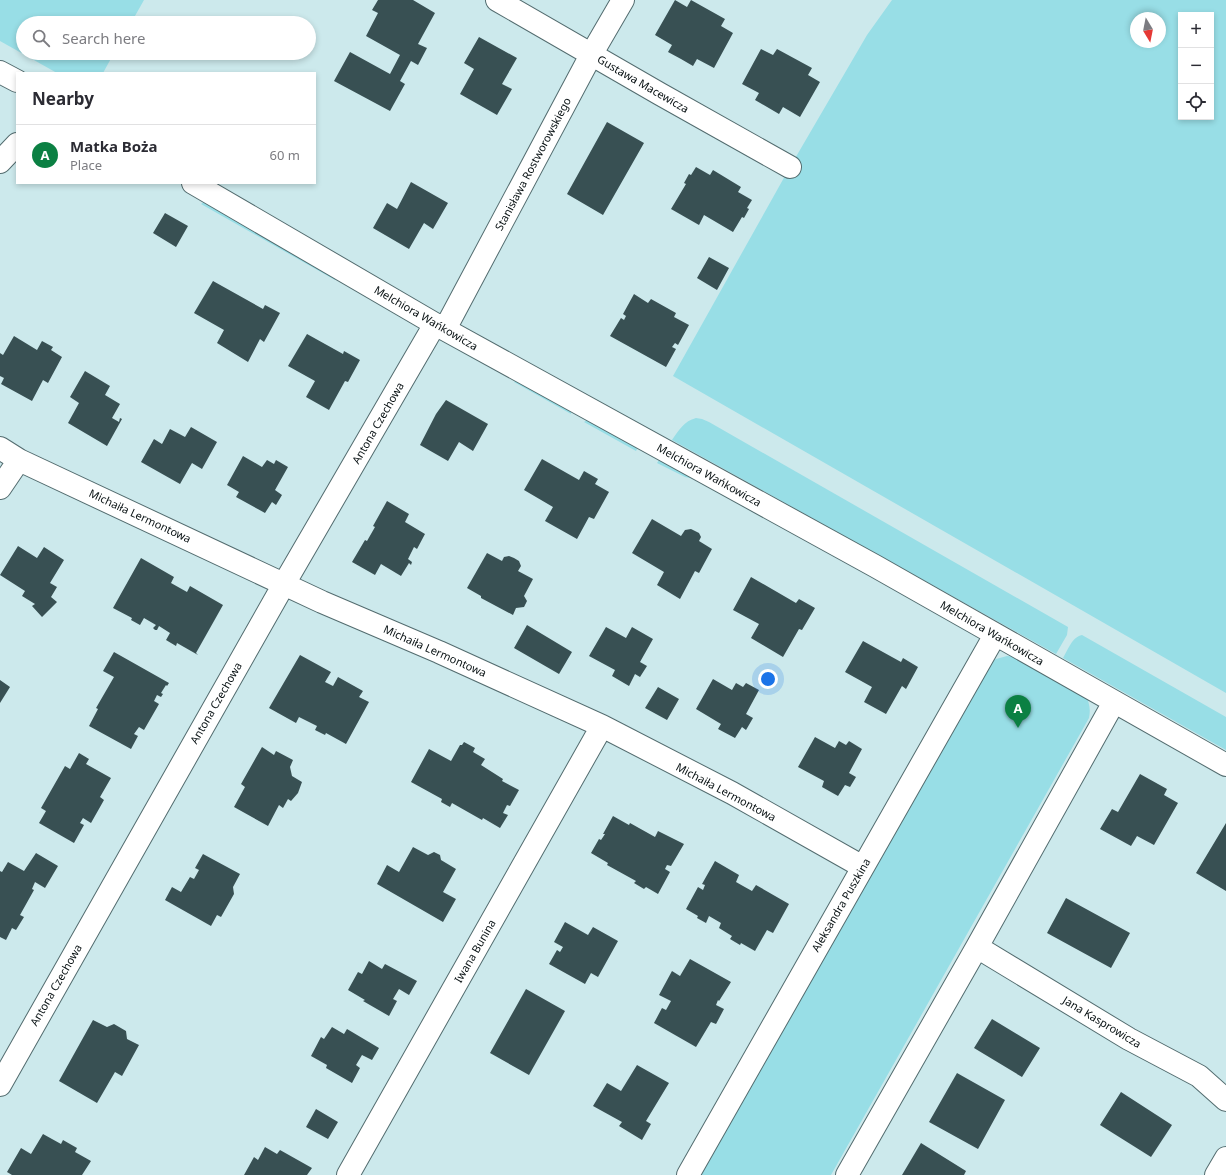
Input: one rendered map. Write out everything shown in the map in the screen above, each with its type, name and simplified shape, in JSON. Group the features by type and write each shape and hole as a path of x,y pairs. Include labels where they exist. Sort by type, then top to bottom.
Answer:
{"street":[{"name":"Gustawa Macewicza","path":"497,0 591,55 790,167"},
{"name":"Stanisława Rostworowskiego","path":"440,326 623,0"},
{"path":"0,72 16,80"},
{"path":"0,162 16,145"},
{"name":"Melchiora Wańkowicza","path":"195,184 440,326 875,566 1226,765"},
{"name":"Antona Czechowa","path":"0,1085 284,584 440,326"},
{"name":"Michaiła Lermontowa","path":"0,448 19,460 284,584 602,726 732,794 863,867"},
{"path":"0,488 19,460"},
{"name":"Aleksandra Puszkina","path":"688,1175 995,635"},
{"path":"847,1175 1114,702"},
{"name":"Iwana Bunina","path":"348,1175 602,726"},
{"name":"Jana Kasprowicza","path":"977,947 1129,1039 1199,1076 1226,1100"},
{"path":"1216,1175 1226,1158"}],"shaded area":[{"path":"0,0 144,0 135,16 16,16 16,50 0,41"},
{"path":"892,0 1226,0 1226,693 673,376 790,167 867,35"},
{"path":"34,60 110,60 104,72 55,72"},
{"path":"207,200 337,274 335,280 201,204"},
{"path":"519,377 571,407 571,414 514,382"},
{"path":"590,418 639,445 636,451 584,422"},
{"path":"696,418 709,422 1068,627 1067,635 1056,654 672,440 688,421"},
{"path":"661,457 700,480 685,477 657,463"},
{"path":"1082,635 1226,717 1226,750 1063,658 1073,641"},
{"path":"1007,656 1019,657 1085,693 1088,699 1090,712 1089,718 831,1175 697,1175 990,663 996,659"}],"building":[{"path":"378,0 413,0 435,13 418,44 427,48 418,65 411,61 400,81 405,84 390,111 334,81 350,52 390,74 400,55 366,36 378,13 372,10"},
{"path":"675,0 687,7 691,0 725,19 721,26 733,33 714,68 697,59 693,66 668,52 672,45 655,35"},
{"path":"479,37 517,58 502,84 512,89 497,115 460,94 474,69 464,63"},
{"path":"761,49 773,55 777,49 812,68 808,75 820,82 800,117 783,107 779,114 755,100 759,93 742,84"},
{"path":"607,122 644,143 603,215 567,194"},
{"path":"696,167 710,175 713,170 741,187 738,192 752,200 747,208 749,209 744,218 742,217 733,232 704,215 699,225 671,209 686,184 684,183 689,174 691,175"},
{"path":"411,182 448,203 433,229 424,223 409,249 373,228 387,203 397,209"},
{"path":"165,213 188,226 176,247 153,233"},
{"path":"709,257 729,268 717,290 697,278"},
{"path":"213,281 263,309 265,305 280,313 264,342 260,339 248,362 217,343 224,330 194,313"},
{"path":"634,294 648,303 651,299 676,313 674,317 689,325 678,345 675,343 672,347 676,349 666,367 610,336 621,318 624,320 626,316 623,314"},
{"path":"307,334 343,354 344,351 360,360 348,382 345,381 329,410 306,397 315,381 288,366"},
{"path":"14,336 37,350 42,341 53,347 51,350 62,357 48,383 43,380 32,401 1,384 4,378 0,376 0,353 3,355"},
{"path":"85,371 110,386 105,395 120,404 112,418 119,422 120,418 122,419 107,446 68,423 79,403 70,397"},
{"path":"446,400 488,424 473,451 459,442 448,461 420,445 436,414"},
{"path":"191,427 217,442 202,469 192,463 180,484 141,462 154,439 162,444 170,429 185,437"},
{"path":"243,456 262,467 267,460 274,464 276,460 288,467 275,490 282,495 276,505 272,502 265,513 236,497 239,492 227,485"},
{"path":"542,459 579,480 584,471 598,479 595,484 609,492 594,519 589,517 577,539 545,521 553,507 524,490"},
{"path":"387,501 409,514 405,522 425,534 417,549 414,547 408,559 412,562 411,565 409,563 401,576 381,564 375,575 352,562 365,540 367,541 375,527 373,526"},
{"path":"652,519 681,536 685,530 691,529 699,533 701,537 699,541 712,549 699,573 695,571 680,599 657,585 664,572 632,553"},
{"path":"18,546 37,558 44,547 64,560 50,583 57,587 51,597 57,602 42,617 32,606 35,604 22,596 25,591 0,575"},
{"path":"487,553 502,561 504,557 509,556 514,558 519,561 521,566 518,571 533,579 524,596 527,601 524,607 516,608 513,615 481,598 481,596 467,588"},
{"path":"141,558 174,577 171,583 187,592 190,586 223,605 196,653 198,655 177,643 176,646 166,640 170,633 159,626 157,630 155,630 153,628 156,625 144,618 140,625 131,620 132,618 113,608"},
{"path":"751,577 796,603 799,599 815,608 802,630 799,629 783,657 751,638 759,624 733,610"},
{"path":"527,625 572,652 559,674 514,648"},
{"path":"606,627 626,638 632,627 653,639 640,662 647,666 640,677 635,674 629,686 612,676 615,670 589,656"},
{"path":"863,641 901,662 903,658 918,667 906,689 902,686 886,714 864,702 872,687 845,672"},
{"path":"114,652 169,683 161,693 163,694 161,697 157,695 154,701 159,704 144,730 139,727 134,734 138,736 131,749 89,726 98,709 96,708 114,677 103,671"},
{"path":"300,655 331,672 325,682 333,686 338,677 363,691 359,697 369,702 346,744 326,733 325,735 315,730 317,726 299,717 296,723 269,708"},
{"path":"713,679 732,690 736,683 743,687 746,683 759,690 746,714 753,718 746,730 742,727 735,738 718,729 721,724 696,709"},
{"path":"0,680 10,687 0,703"},
{"path":"658,687 679,699 667,720 645,708"},
{"path":"815,737 835,748 839,741 846,745 849,741 862,749 849,773 856,777 850,787 845,785 838,796 822,787 824,781 798,767"},
{"path":"464,742 475,748 473,752 485,759 481,765 503,779 502,781 519,790 510,806 507,805 503,813 508,815 500,828 483,818 482,820 452,803 450,807 441,802 442,799 411,782 429,749 451,761 460,745"},
{"path":"262,747 274,755 276,751 293,760 290,767 292,776 302,782 298,793 291,801 288,799 283,808 279,805 268,826 234,807 245,787 241,784"},
{"path":"79,753 89,759 86,764 111,778 100,797 104,800 91,823 83,818 80,823 84,825 74,843 39,823 46,811 41,808 65,766 70,769"},
{"path":"1140,774 1167,789 1164,795 1178,803 1154,845 1137,836 1131,846 1100,829 1112,809 1118,812"},
{"path":"613,816 629,825 630,823 655,837 658,831 684,844 671,866 667,865 665,869 670,872 658,894 646,887 644,889 634,883 636,881 607,865 608,863 591,853 599,839 601,840 605,834 603,834"},
{"path":"1226,823 1226,891 1196,873"},
{"path":"413,847 428,855 434,852 440,855 441,860 456,869 443,892 456,899 443,922 377,884 387,865 399,872"},
{"path":"36,853 58,866 45,888 35,882 32,889 34,890 20,915 24,917 16,930 12,928 6,940 0,937 0,871 2,872 8,862 24,871"},
{"path":"203,854 240,874 233,887 234,894 221,917 217,915 211,926 165,900 172,887 181,892 190,877 194,879 199,870 195,868"},
{"path":"715,861 739,875 736,882 752,891 756,885 789,904 773,933 767,930 755,951 730,939 732,936 719,928 721,923 709,916 706,923 686,909 698,887 703,890 705,885 702,884"},
{"path":"1066,898 1130,933 1111,968 1047,933"},
{"path":"565,922 588,935 593,927 618,941 598,977 591,973 585,984 549,964 557,950 560,952 563,947 554,942"},
{"path":"690,959 731,982 716,1005 724,1009 716,1024 711,1022 696,1047 654,1023 662,1008 666,1010 671,1001 659,995 672,971 680,976"},
{"path":"369,961 382,969 385,964 417,981 409,995 399,989 393,999 397,1001 389,1016 363,1001 365,1000 348,990 358,972 362,974"},
{"path":"526,989 565,1011 529,1075 490,1053"},
{"path":"992,1019 1040,1048 1022,1077 974,1048"},
{"path":"93,1020 107,1027 114,1024 126,1031 127,1039 139,1045 122,1076 115,1072 97,1103 59,1081"},
{"path":"332,1027 344,1034 347,1029 379,1048 372,1060 362,1055 356,1065 360,1068 352,1083 326,1068 327,1065 311,1056 321,1037 324,1039"},
{"path":"637,1065 669,1083 646,1121 651,1124 642,1140 619,1126 622,1122 593,1106 607,1083 621,1091"},
{"path":"957,1073 1005,1100 978,1149 929,1122"},
{"path":"1121,1092 1172,1125 1151,1157 1100,1125"},
{"path":"316,1109 338,1122 328,1139 306,1127"},
{"path":"43,1134 61,1144 63,1140 77,1148 75,1152 91,1161 82,1175 12,1175 7,1172 21,1148 31,1154"},
{"path":"921,1143 966,1171 964,1175 902,1175"},
{"path":"265,1147 277,1154 280,1150 312,1168 307,1175 244,1175 254,1157 258,1160"}],"place":[{"name":"Matka Boża","path":"1018,728"}]}
